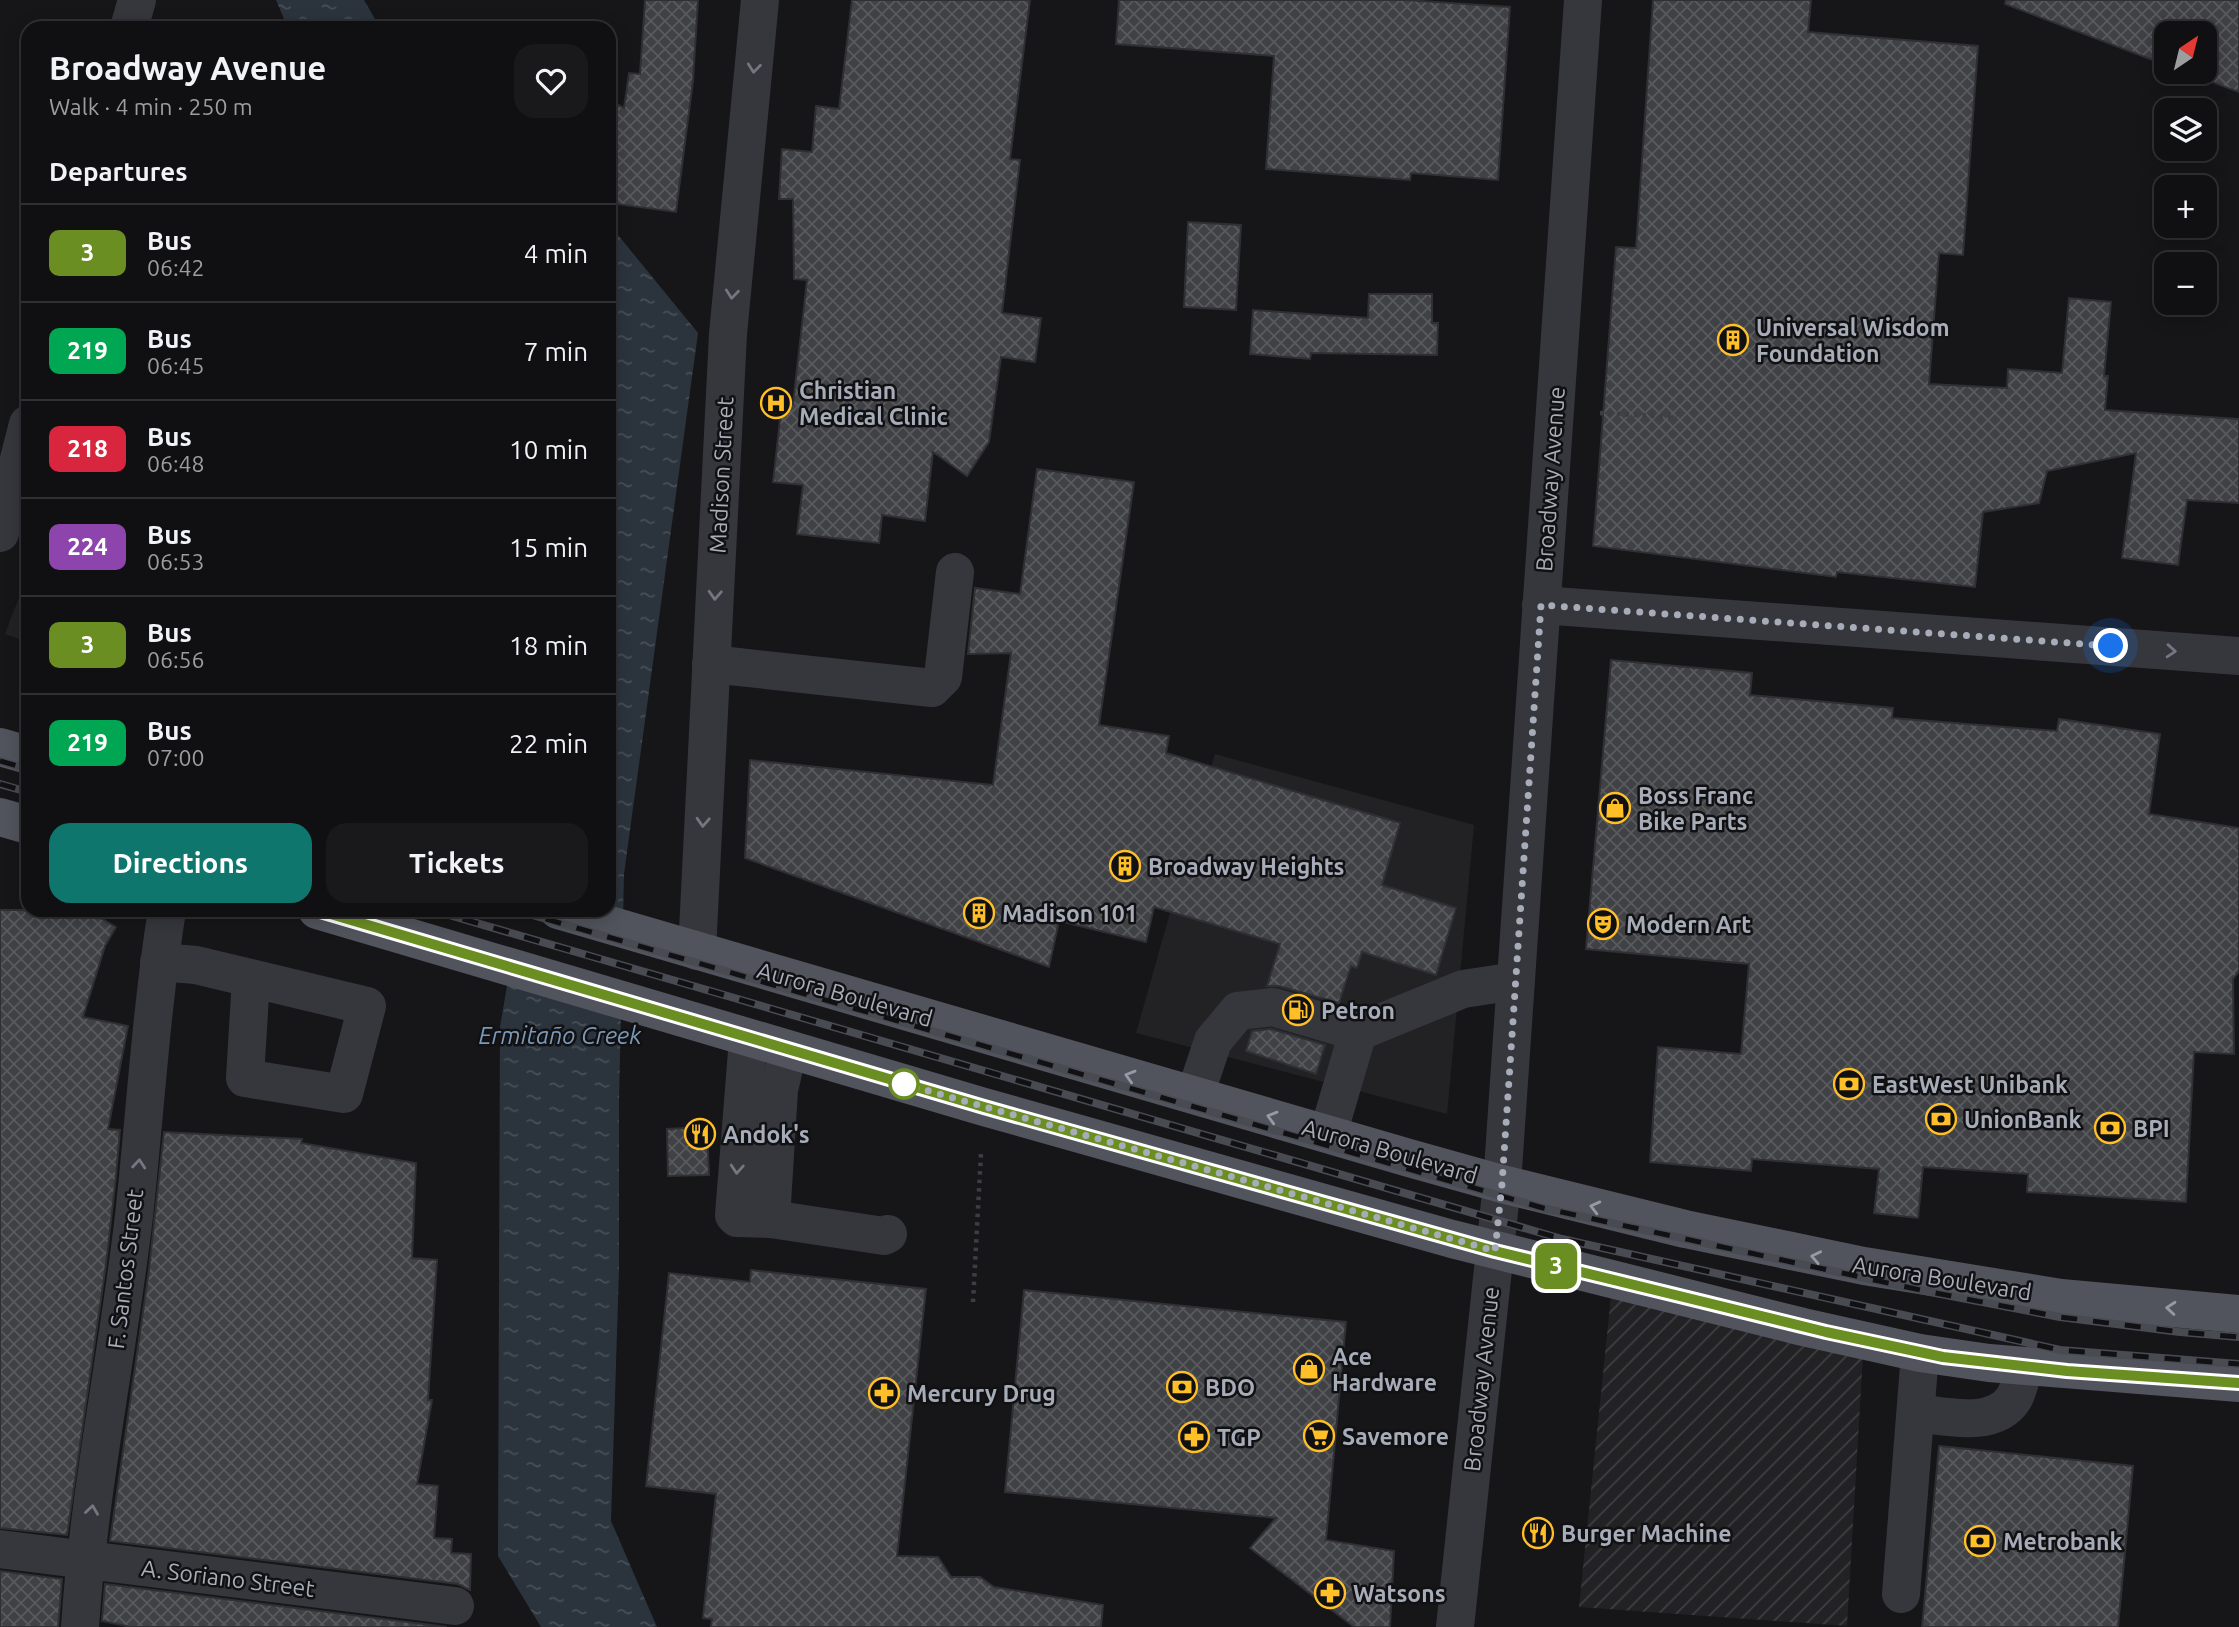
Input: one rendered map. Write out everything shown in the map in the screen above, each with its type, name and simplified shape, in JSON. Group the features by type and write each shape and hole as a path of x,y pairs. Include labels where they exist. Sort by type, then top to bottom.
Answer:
{"main road":[{"path":"0,747 21,753"},
{"path":"0,817 21,823"},
{"path":"340,917 748,1039 1495,1251 1789,1324 1920,1353 2024,1367 2239,1383"},
{"name":"Aurora Boulevard","path":"581,917 1502,1184 1685,1229 1864,1266 2061,1298 2239,1314"}],"street":[{"path":"132,21 137,0"},
{"name":"Madison Street","path":"696,951 728,334 760,0"},
{"name":"Broadway Avenue","path":"1455,1627 1502,1184 1583,0"},
{"path":"0,533 21,451"},
{"path":"711,664 932,688 943,677 955,572"},
{"path":"1541,605 2239,656"},
{"name":"F. Santos Street","path":"80,1627 85,1561 134,1217 159,962 166,917"},
{"path":"159,962 196,965 251,978"},
{"path":"1195,1095 1213,1041 1238,1011 1273,1007 1358,1032 1463,989 1516,981"},
{"path":"1328,1134 1358,1032"},
{"path":"748,1039 734,1215 743,1220 771,1220 884,1236 888,1234"},
{"path":"771,1220 779,1090 788,1050"},
{"path":"1900,1594 1920,1353"},
{"path":"1916,1413 1966,1418 1993,1415 2013,1399 2024,1367"},
{"name":"A. Soriano Street","path":"0,1549 456,1606"}],"path":[{"path":"1604,413 1677,417"},
{"path":"973,1302 984,1107"}],"shaded area":[{"path":"21,592 21,640 5,634"},
{"path":"1215,754 1474,825 1447,1114 1136,1033"},
{"path":"1611,1296 1863,1355 1847,1626 1579,1607"}],"water":[{"path":"276,0 364,0 376,21 285,21"},
{"name":"Ermitaño Creek","path":"616,233 698,333 624,874 619,1101 619,1269 611,1521 657,1627 541,1627 498,1556 500,1027 519,917 616,917"}],"pier":[{"path":"616,913 627,916 625,1005 506,973 515,917 616,917"}],"building":[{"path":"645,0 698,0 693,81 676,212 616,204 616,104 624,108 629,73 640,74"},
{"path":"852,0 1030,0 1010,159 1020,160 1002,313 1041,318 1035,362 1001,357 989,442 967,476 933,452 925,521 882,515 879,543 797,534 803,485 773,482 782,402 793,404 807,280 794,279 793,199 779,199 782,149 812,152 816,106 839,109"},
{"path":"1119,0 1405,0 1510,7 1498,180 1411,173 1410,180 1266,169 1274,56 1116,44"},
{"path":"1653,0 1811,0 1808,32 1978,46 1963,255 1939,253 1929,384 2007,388 2008,369 2062,373 2069,298 2111,302 2104,376 2108,376 2105,410 2239,419 2239,503 2187,500 2178,565 2122,558 2136,453 2047,471 2039,503 1983,512 1975,587 1837,572 1836,577 1593,546 1616,247 1636,248"},
{"path":"2006,0 2239,0 2239,92 2217,84 2217,21 2154,21 2154,60 2005,4"},
{"path":"1188,222 1241,225 1236,310 1184,307"},
{"path":"1369,294 1432,294 1432,323 1438,323 1437,355 1311,353 1310,359 1250,354 1253,310 1368,318"},
{"path":"1037,469 1134,482 1099,725 1169,736 1166,753 1400,823 1382,885 1456,908 1436,975 1362,952 1357,968 1351,966 1339,1003 1279,986 1267,986 1280,944 1154,907 1146,942 1059,921 1049,967 745,858 750,760 993,785 1011,653 968,654 975,588 1020,594"},
{"path":"1611,660 1752,673 1750,695 1893,708 1892,718 2057,731 2059,719 2160,734 2149,814 2239,828 2239,971 2233,979 2234,1054 2194,1052 2186,1202 2027,1192 2028,1174 1923,1167 1918,1218 1874,1213 1879,1169 1752,1159 1751,1171 1650,1162 1658,1047 1741,1054 1749,964 1586,949"},
{"path":"0,910 21,910 21,917 99,917 116,927 105,946 83,1017 128,1026 108,1129 120,1130 116,1176 67,1535 0,1528"},
{"path":"1271,1029 1325,1045 1316,1074 1246,1051 1252,1031"},
{"path":"707,1127 709,1175 668,1176 667,1129"},
{"path":"164,1132 302,1139 301,1143 416,1163 412,1258 437,1260 428,1400 432,1400 417,1484 438,1486 434,1538 452,1539 451,1553 471,1554 470,1590 458,1584 110,1541 149,1270"},
{"path":"751,1270 926,1289 897,1556 938,1557 951,1577 980,1577 994,1587 1103,1605 1101,1627 711,1627 712,1619 703,1618 716,1494 646,1486 669,1273 750,1282"},
{"path":"1024,1290 1346,1322 1326,1540 1394,1551 1390,1627 1354,1627 1250,1548 1276,1518 1005,1492"},
{"path":"1939,1446 2133,1466 2118,1627 1922,1627"},
{"path":"0,1571 62,1579 58,1627 0,1627"},
{"path":"105,1584 447,1627 131,1627 102,1621"}],"railway":[{"path":"0,761 21,767"},
{"path":"0,784 21,790"},
{"path":"456,917 1562,1239 2060,1350 2239,1364"},
{"path":"539,917 1543,1208 1925,1291 2060,1317 2239,1337"}],"bus line":[{"name":"3","path":"340,917 748,1039 1495,1251 1920,1353 2067,1371 2239,1383"}],"place":[{"name":"Universal Wisdom Foundation","path":"1733,340"},
{"name":"Christian Medical Clinic","path":"776,403"},
{"name":"Boss Franc Bike Parts","path":"1615,808"},
{"name":"Broadway Heights","path":"1125,866"},
{"name":"Madison 101","path":"979,913"},
{"name":"Modern Art","path":"1603,924"},
{"name":"Petron","path":"1298,1010"},
{"name":"EastWest Unibank","path":"1849,1084"},
{"name":"UnionBank","path":"1941,1119"},
{"name":"BPI","path":"2110,1128"},
{"name":"Andok's","path":"700,1134"},
{"name":"Ace Hardware","path":"1309,1369"},
{"name":"BDO","path":"1182,1387"},
{"name":"Mercury Drug","path":"884,1393"},
{"name":"Savemore","path":"1319,1436"},
{"name":"TGP","path":"1194,1437"},
{"name":"Burger Machine","path":"1538,1533"},
{"name":"Metrobank","path":"1980,1541"},
{"name":"Watsons","path":"1330,1593"}],"route":[{"path":"904,1084 1495,1251 1502,1184 1541,605 2111,646"}]}
